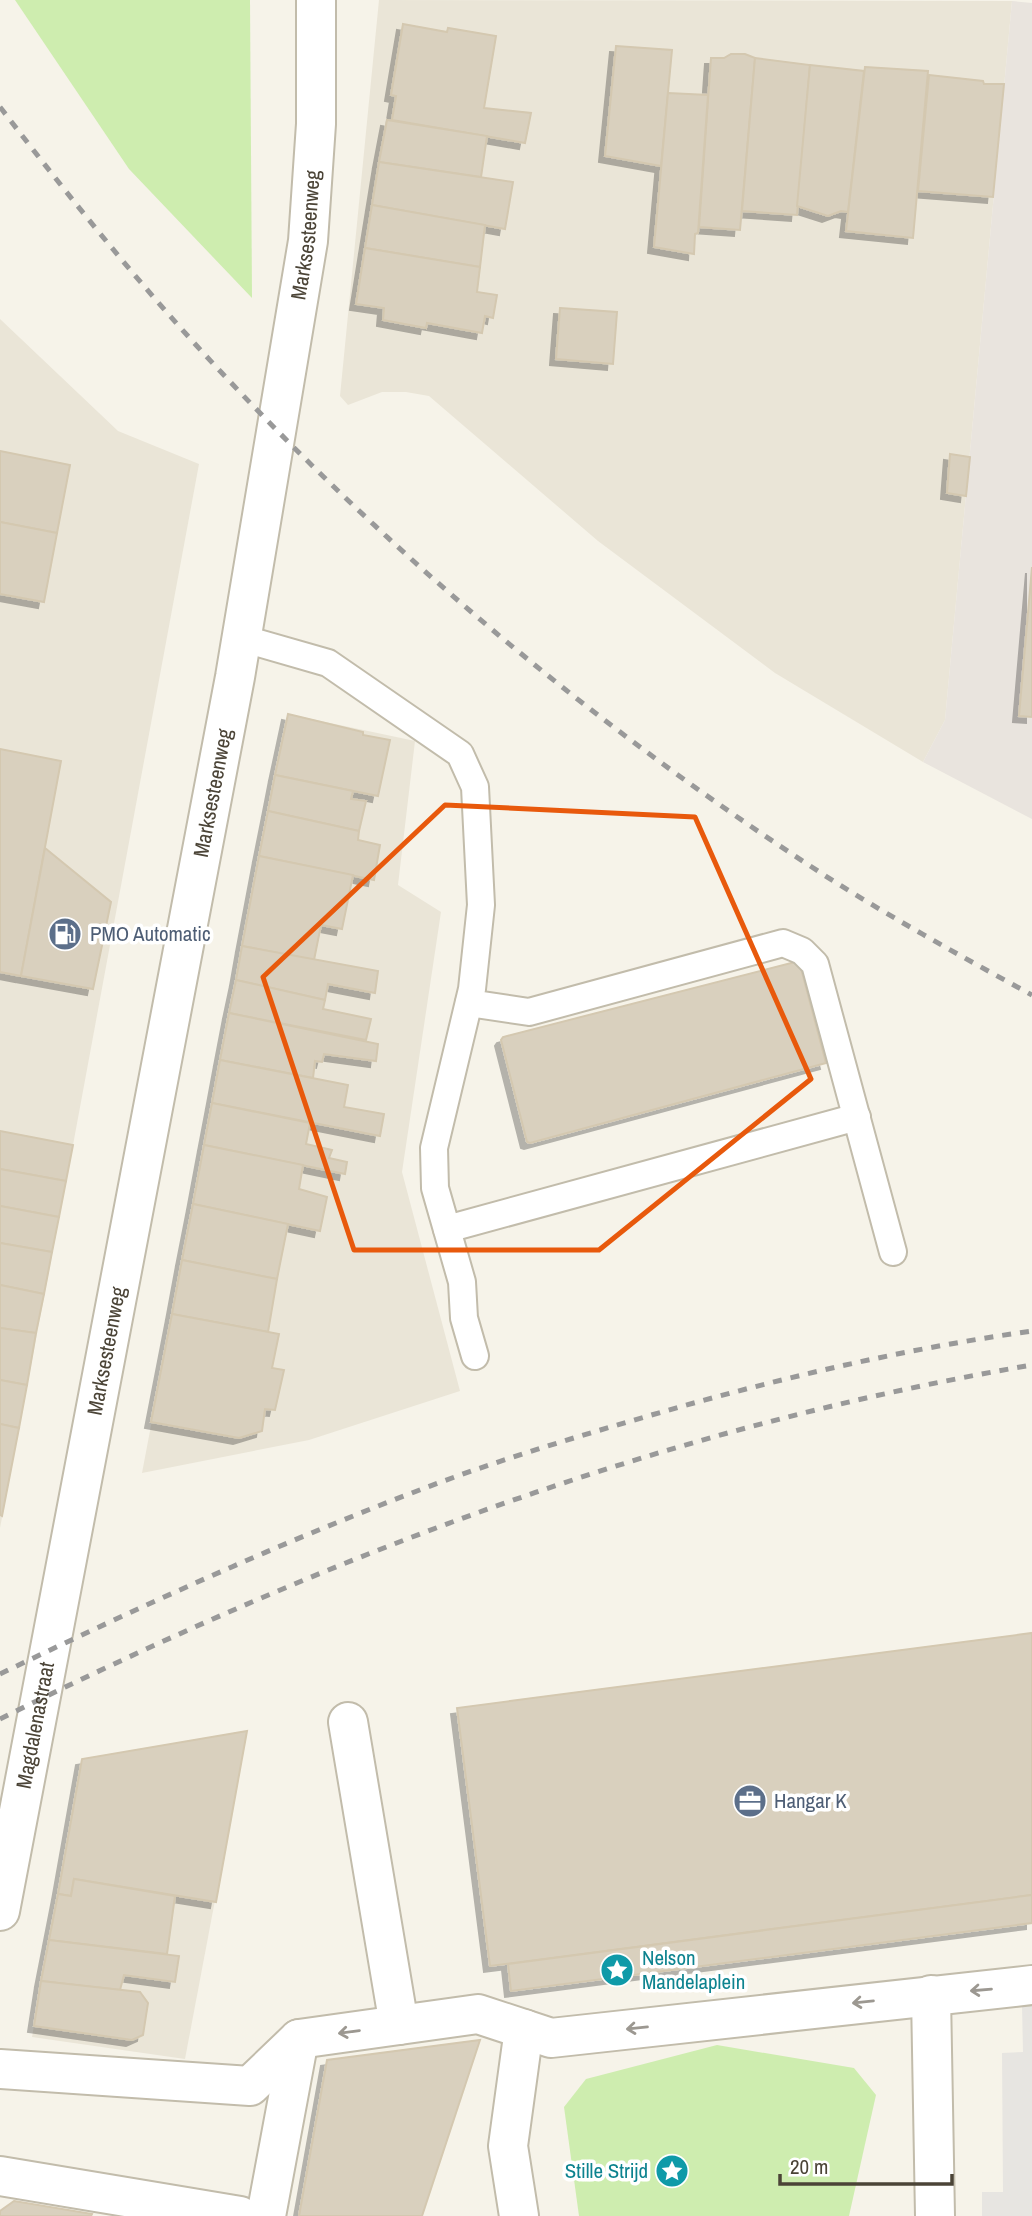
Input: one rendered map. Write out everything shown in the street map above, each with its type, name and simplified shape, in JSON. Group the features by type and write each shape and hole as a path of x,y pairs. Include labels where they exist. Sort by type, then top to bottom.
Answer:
{"street":[{"name":"Marksesteenweg","path":"63,1581 242,638 307,241 316,124 316,0"},
{"name":"Magdalenastraat","path":"0,1911 63,1581"},
{"path":"348,1722 399,2025"},
{"path":"0,2069 250,2085 299,2039 478,2014 551,2038 1032,1985"},
{"path":"931,1995 935,2216"},
{"path":"519,2216 508,2146 524,2029"},
{"path":"266,2216 299,2039"},
{"path":"0,2176 240,2216"}],"lane":[{"path":"242,638 328,663 460,754 475,787 481,905 472,989 434,1148 435,1188 462,1282 464,1318 475,1356"},
{"path":"469,1003 529,1013 783,943 802,951 815,964 893,1252"},
{"path":"447,1229 857,1117"}],"highlighted area":[{"path":"445,805 695,817 811,1079 599,1250 354,1250 263,977"}],"shaded area":[{"path":"379,0 1012,1 945,720 923,762 775,673 598,541 429,396 382,392 348,405 340,396"},
{"path":"1012,1 1032,3 1032,819 923,762 945,720"},
{"path":"0,319 118,431 199,464 0,1528"},
{"path":"288,714 415,741 398,885 441,912 402,1172 460,1391 309,1440 142,1473 259,856"},
{"path":"247,1731 185,2059 32,2037 82,1759"},
{"path":"1022,2005 1032,2005 1032,2216 982,2216 982,2192 1003,2192 1002,2053 1023,2052"}],"green space":[{"path":"15,0 250,0 252,298 129,169"},
{"path":"717,2045 854,2068 876,2095 849,2216 579,2216 564,2107 586,2079"}],"building":[{"path":"403,24 447,32 448,28 496,36 484,108 531,113 525,143 392,120 396,96 391,95"},
{"path":"616,46 672,50 661,166 605,156"},
{"path":"731,54 745,54 755,58 740,230 699,227 711,58 724,58"},
{"path":"755,58 810,65 797,215 742,211"},
{"path":"810,65 864,71 848,212 841,211 828,216 797,206"},
{"path":"865,67 928,71 913,238 846,231"},
{"path":"929,75 983,81 984,84 1004,84 993,197 918,191"},
{"path":"668,93 708,95 698,233 695,234 694,254 654,247"},
{"path":"387,120 487,136 481,177 379,162"},
{"path":"379,162 513,182 505,229 372,205"},
{"path":"372,205 485,225 480,267 365,248"},
{"path":"365,248 480,267 477,292 497,295 493,318 485,316 482,333 427,323 426,328 383,320 384,308 356,304"},
{"path":"560,308 617,312 613,364 556,359"},
{"path":"0,451 70,465 57,533 0,522"},
{"path":"950,454 970,457 966,496 947,493"},
{"path":"0,522 57,533 44,602 0,594"},
{"path":"1032,567 1032,717 1019,716"},
{"path":"288,714 390,740 378,796 275,775"},
{"path":"0,749 61,761 21,976 0,972"},
{"path":"275,775 353,791 351,799 366,801 359,831 268,811"},
{"path":"268,811 359,831 358,840 380,845 374,880 259,856"},
{"path":"45,848 111,902 93,989 21,976"},
{"path":"259,856 353,875 342,929 321,925 314,960 242,946"},
{"path":"242,946 378,971 375,993 328,984 325,1000 236,980"},
{"path":"799,961 826,1063 527,1142 501,1040 503,1037"},
{"path":"236,980 325,1000 323,1009 371,1019 366,1040 229,1013"},
{"path":"229,1013 378,1044 376,1061 324,1054 322,1062 315,1061 313,1078 220,1060"},
{"path":"220,1060 348,1085 344,1107 384,1114 380,1136 212,1103"},
{"path":"212,1103 310,1123 306,1144 332,1150 329,1158 347,1162 345,1174 204,1145"},
{"path":"0,1131 73,1145 66,1181 0,1169"},
{"path":"204,1145 303,1165 299,1189 327,1197 320,1231 193,1204"},
{"path":"0,1169 66,1181 59,1217 0,1206"},
{"path":"193,1204 288,1224 277,1279 182,1260"},
{"path":"0,1206 59,1217 52,1252 0,1243"},
{"path":"0,1243 52,1252 44,1294 0,1285"},
{"path":"182,1260 277,1279 268,1332 172,1314"},
{"path":"0,1285 44,1294 36,1333 0,1328"},
{"path":"172,1314 279,1334 272,1368 284,1370 275,1410 265,1409 262,1431 239,1438 151,1422"},
{"path":"0,1328 36,1333 27,1385 0,1380"},
{"path":"0,1380 27,1385 19,1428 0,1424"},
{"path":"0,1424 19,1428 2,1516 0,1515"},
{"name":"Hangar K","path":"1032,1633 1032,1895 490,1966 457,1708"},
{"path":"247,1731 216,1902 74,1879 71,1896 58,1894 82,1759"},
{"path":"74,1879 175,1896 167,1954 49,1940 58,1894 71,1896"},
{"path":"1032,1895 1032,1923 511,1991 508,1964"},
{"path":"49,1940 179,1956 175,1982 124,1975 120,1990 41,1981"},
{"path":"41,1981 140,1992 148,2003 143,2035 132,2040 34,2026"},
{"path":"480,2040 422,2216 299,2216 327,2060"},
{"path":"14,2201 92,2214 0,2216 0,2211"}],"railway":[{"path":"0,107 107,242 221,372 362,514 436,581 590,709 751,827 859,897 1032,995"},
{"path":"0,1674 259,1555 443,1481 550,1445 780,1380 931,1348 1032,1331"},
{"path":"0,1719 249,1603 375,1551 503,1504 632,1461 763,1423 896,1391 1032,1365"}],"place":[{"name":"PMO Automatic","path":"65,934"},
{"name":"Hangar K","path":"750,1801"},
{"name":"Nelson Mandelaplein","path":"617,1970"},
{"name":"Stille Strijd","path":"672,2171"}]}
